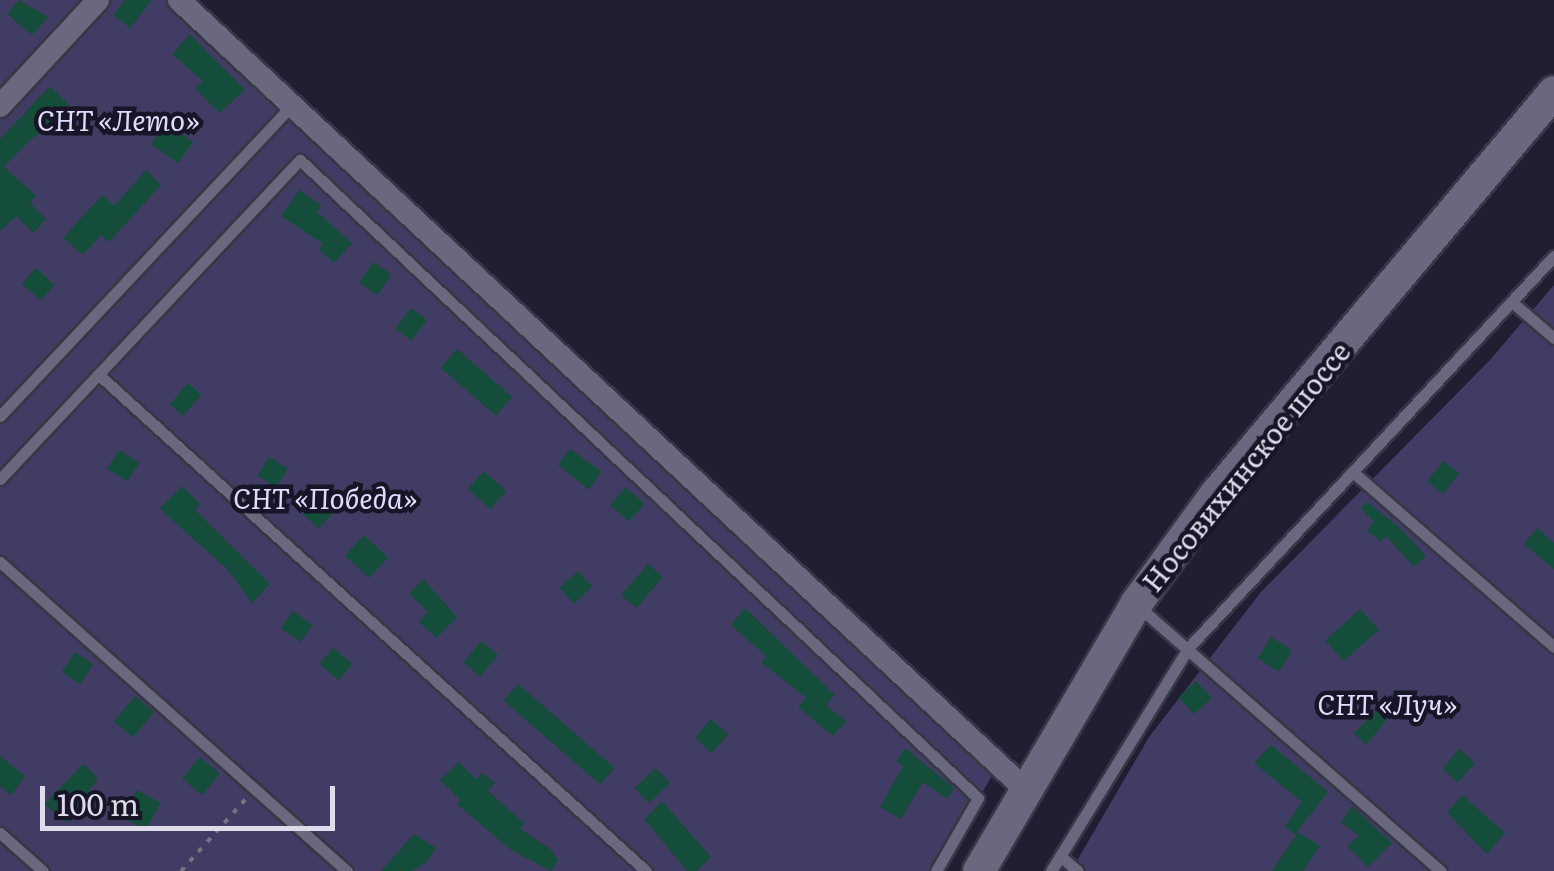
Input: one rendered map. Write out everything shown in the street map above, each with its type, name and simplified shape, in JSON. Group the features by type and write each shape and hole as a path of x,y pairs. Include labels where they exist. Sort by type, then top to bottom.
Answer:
{"main road":[{"name":"Носовихинское шоссе","path":"979,871 1136,604 1216,494 1554,92"}],"street":[{"path":"0,106 98,0"},
{"path":"180,0 1026,790"}],"lane":[{"path":"0,416 292,105"},
{"path":"0,479 300,160 978,798 936,871"},
{"path":"1051,871 1189,647 1554,256"},
{"path":"1513,303 1554,338"},
{"path":"98,374 646,871"},
{"path":"1354,473 1554,647"},
{"path":"0,562 347,871"},
{"path":"1136,604 1441,871"},
{"path":"0,834 43,871"},
{"path":"1060,856 1078,871"}],"path":[{"path":"181,871 255,789"}],"green space":[{"name":"СНТ «Победа»","path":"0,0 179,0 999,764 936,871 0,871"},
{"name":"СНТ «Луч»","path":"1554,285 1554,871 1071,871 1149,737 1261,592 1490,360"}],"building":[{"path":"19,0 48,17 32,35 7,14"},
{"path":"125,0 152,0 130,28 113,15"},
{"path":"190,34 245,90 219,113 195,88 203,81 172,54"},
{"path":"50,86 75,111 31,139 4,167 36,196 30,203 46,219 33,233 17,216 0,231 0,139"},
{"path":"166,123 193,142 178,163 151,144"},
{"path":"146,170 161,185 109,242 101,235 83,255 63,238 102,195 114,206"},
{"path":"299,190 321,205 317,212 352,243 334,263 319,250 323,244 281,216"},
{"path":"373,262 391,274 377,295 359,283"},
{"path":"36,268 55,285 41,300 22,284"},
{"path":"411,308 427,320 411,341 395,329"},
{"path":"457,349 512,397 496,416 441,368"},
{"path":"188,383 202,395 183,416 170,404"},
{"path":"570,449 601,471 589,490 558,465"},
{"path":"119,450 139,463 127,482 107,468"},
{"path":"269,457 288,469 276,487 257,476"},
{"path":"1443,461 1459,473 1443,494 1427,482"},
{"path":"484,471 506,491 490,509 468,489"},
{"path":"182,486 200,504 195,510 270,584 252,603 227,569 160,509"},
{"path":"626,487 645,504 629,522 610,505"},
{"path":"320,493 337,509 318,528 302,513"},
{"path":"1367,502 1400,528 1426,556 1414,567 1386,536 1381,542 1367,531 1374,522 1361,508"},
{"path":"1537,528 1554,543 1554,569 1524,544"},
{"path":"364,535 388,558 369,578 345,555"},
{"path":"648,564 663,577 636,608 621,595"},
{"path":"578,571 592,586 574,603 560,588"},
{"path":"423,579 457,617 437,638 419,622 428,612 409,594"},
{"path":"745,608 835,695 826,705 846,721 833,736 798,707 806,698 761,662 766,656 731,625"},
{"path":"1360,609 1379,630 1344,661 1325,640"},
{"path":"293,611 312,625 300,642 281,628"},
{"path":"1271,637 1292,650 1279,671 1258,658"},
{"path":"481,641 498,655 480,677 463,663"},
{"path":"333,648 352,664 339,680 320,664"},
{"path":"75,652 93,664 80,684 62,672"},
{"path":"1196,681 1212,698 1194,714 1178,697"},
{"path":"518,684 615,768 600,785 504,701"},
{"path":"1393,694 1402,701 1366,745 1354,733"},
{"path":"135,696 154,712 133,737 114,721"},
{"path":"711,719 728,734 712,753 695,738"},
{"path":"1271,745 1328,792 1295,834 1285,827 1302,802 1254,763"},
{"path":"905,748 954,788 947,799 923,782 901,819 880,807 903,766 896,761"},
{"path":"1459,749 1475,763 1458,782 1442,769"},
{"path":"0,756 25,776 11,795 0,786"},
{"path":"200,757 220,774 202,795 182,778"},
{"path":"459,762 477,780 482,773 495,783 488,791 525,824 520,829 550,849 558,860 551,871 511,850 457,804 460,800 440,780"},
{"path":"83,764 98,778 67,823 44,804"},
{"path":"655,768 670,783 649,803 634,789"},
{"path":"137,790 161,803 146,830 122,817"},
{"path":"1462,795 1505,833 1487,854 1447,813"},
{"path":"662,801 711,857 697,871 687,871 644,819"},
{"path":"1352,806 1392,843 1368,867 1347,846 1359,835 1341,823"},
{"path":"1298,832 1320,846 1303,871 1272,871"},
{"path":"414,834 436,848 425,863 412,871 381,871"}],"park label":[{"name":"СНТ «Лето»","path":"118,119"}]}
